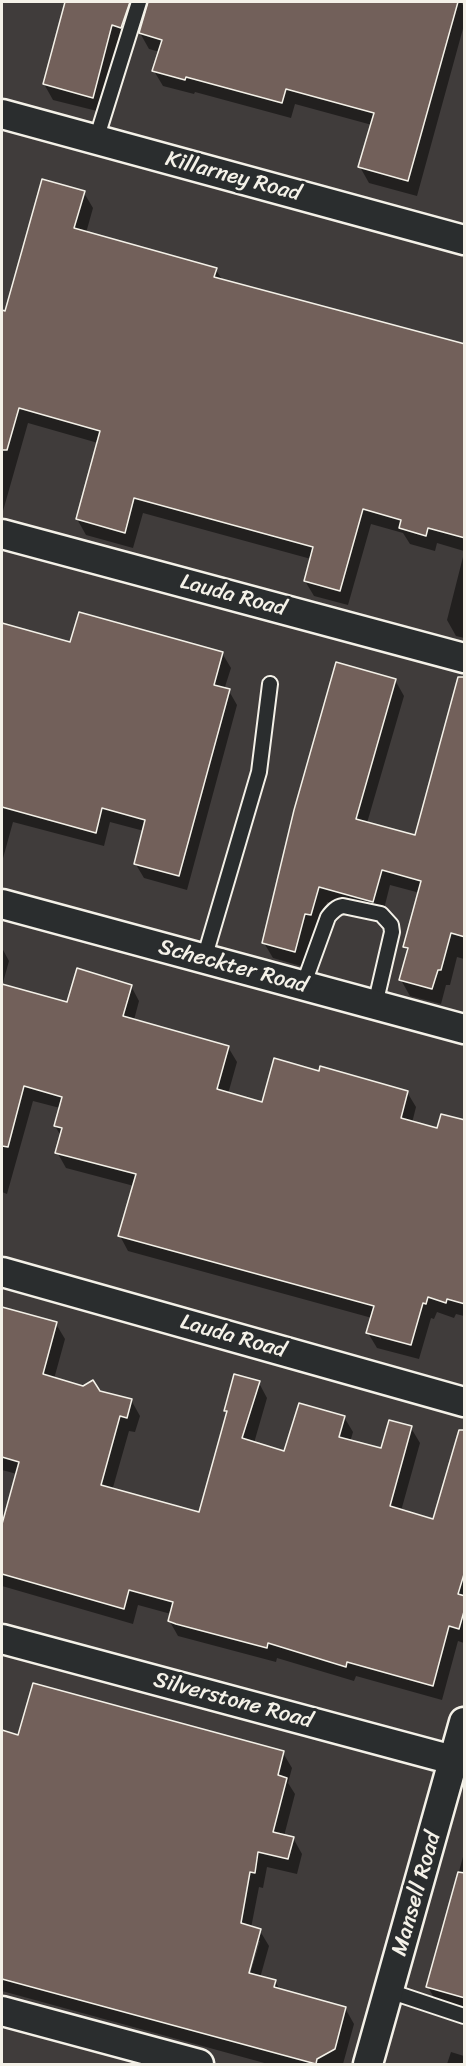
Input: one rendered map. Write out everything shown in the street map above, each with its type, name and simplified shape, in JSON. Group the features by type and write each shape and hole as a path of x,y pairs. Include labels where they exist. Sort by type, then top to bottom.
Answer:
{"street":[{"name":"Killarney Road","path":"2,114 465,240"},
{"name":"Lauda Road","path":"2,534 465,658"},
{"name":"Scheckter Road","path":"2,904 465,1029"},
{"name":"Lauda Road","path":"2,1272 465,1402"},
{"name":"Silverstone Road","path":"2,1639 460,1761"},
{"name":"Mansell Road","path":"368,2064 460,1761 465,1722"},
{"path":"2,2011 199,2064"}],"lane":[{"path":"96,140 139,2"},
{"path":"204,959 259,772 270,684"},
{"path":"303,986 328,917 332,912 343,906 381,914 388,920 392,932 375,1005"},
{"path":"389,1991 465,2016"}],"shaded area":[{"path":"2,2 464,2 464,2064 2,2064"}],"building":[{"path":"65,2 130,2 121,28 112,25 93,98 43,84"},
{"path":"148,2 458,2 408,181 358,167 374,113 286,89 282,103 186,77 185,80 152,71 162,40 139,33"},
{"path":"42,179 85,191 74,228 217,268 214,277 465,344 465,538 428,528 426,536 399,528 401,520 363,509 340,591 304,581 313,547 134,498 125,533 76,519 100,431 19,408 7,450 2,450 2,310 5,311"},
{"path":"79,612 223,652 214,685 230,689 179,876 134,864 145,820 102,808 96,833 2,807 2,623 70,642"},
{"path":"336,662 396,679 356,819 415,835 458,677 465,677 465,937 451,933 441,970 438,970 432,989 399,980 408,948 403,947 421,881 382,870 373,902 319,887 311,915 305,914 295,952 262,943 294,810"},
{"path":"77,968 132,985 123,1016 229,1046 217,1089 262,1102 274,1058 319,1071 320,1066 408,1091 401,1118 437,1128 441,1114 465,1120 465,1304 447,1299 446,1303 428,1297 426,1304 423,1303 411,1345 366,1333 374,1306 118,1236 136,1174 55,1153 62,1128 54,1126 62,1097 24,1086 8,1147 2,1146 2,984 67,1002"},
{"path":"2,1307 57,1322 43,1374 83,1386 93,1380 100,1391 132,1399 127,1418 120,1416 101,1485 199,1512 227,1411 224,1411 234,1374 260,1381 242,1438 284,1451 299,1403 345,1416 339,1437 381,1448 389,1420 412,1426 390,1506 433,1519 459,1430 465,1430 465,1571 458,1594 465,1596 465,1608 459,1629 449,1626 433,1686 347,1662 346,1667 268,1643 267,1648 176,1624 168,1621 173,1602 129,1590 124,1609 2,1574 2,1524 19,1462 2,1457"},
{"path":"33,1683 284,1751 278,1775 287,1778 273,1832 294,1837 288,1859 258,1852 255,1873 250,1872 241,1923 261,1929 249,1973 276,1980 274,1987 346,2007 335,2049 317,2059 316,2064 2,1979 2,1730 18,1735"},
{"path":"458,1872 465,1873 465,1998 426,1987"}]}
